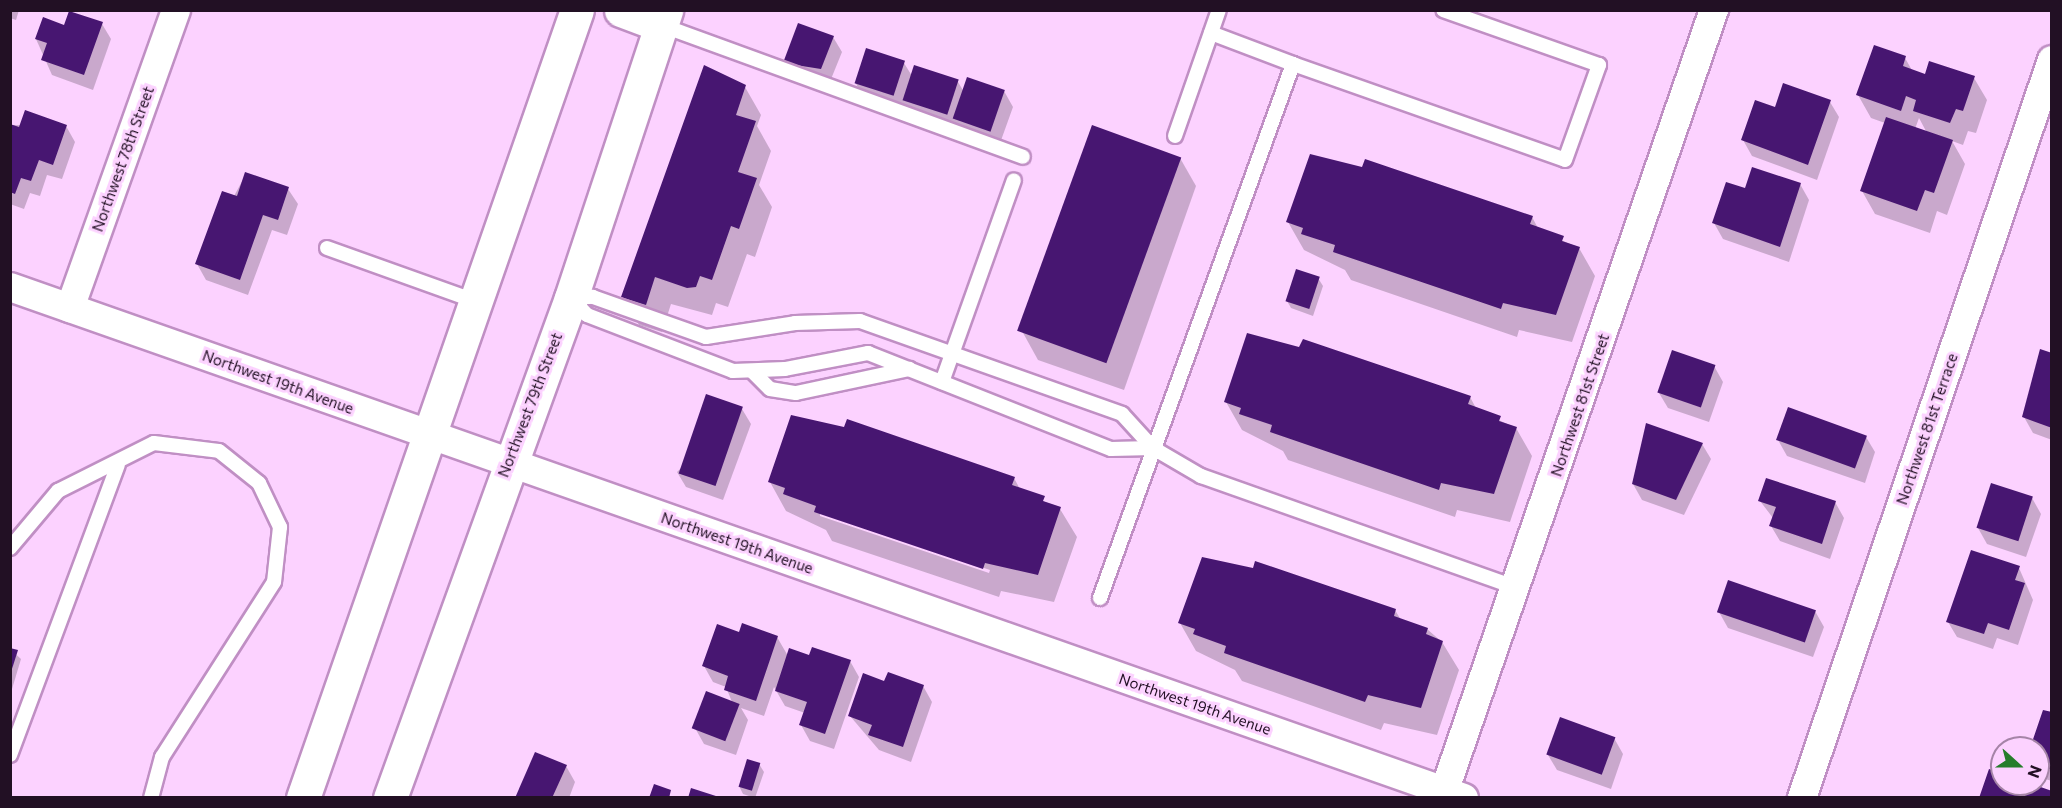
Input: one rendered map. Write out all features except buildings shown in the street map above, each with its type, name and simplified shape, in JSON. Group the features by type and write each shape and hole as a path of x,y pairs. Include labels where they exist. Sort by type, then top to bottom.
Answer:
{"main road":[{"path":"303,798 577,10"},
{"path":"621,10 664,18"},
{"name":"Northwest 79th Street","path":"390,798 507,463 571,298 664,18"}],"street":[{"name":"Northwest 78th Street","path":"70,308 176,10"},
{"name":"Northwest 81st Street","path":"1450,795 1517,588 1714,10"},
{"name":"Northwest 81st Terrace","path":"1802,798 2052,60"},
{"name":"Northwest 19th Avenue","path":"10,287 1450,795"}],"lane":[{"path":"1175,136 1219,10"},
{"path":"1211,33 1565,160 1599,65 1443,10"},
{"path":"664,18 1023,158"},
{"path":"1100,598 1293,64"},
{"path":"942,382 1014,180"},
{"path":"327,248 475,301"},
{"path":"571,298 593,297 706,337 795,323 860,321 1122,414 1153,448 1201,476 1437,563 1517,588"},
{"path":"571,298 587,315 688,358 753,372 868,353 1111,449 1153,448"},
{"path":"753,372 770,389 796,393 910,369"},
{"path":"10,548 58,491 118,465 154,443 219,452 259,483 280,527 274,582 162,757 151,798"},
{"path":"10,755 118,465"}]}
